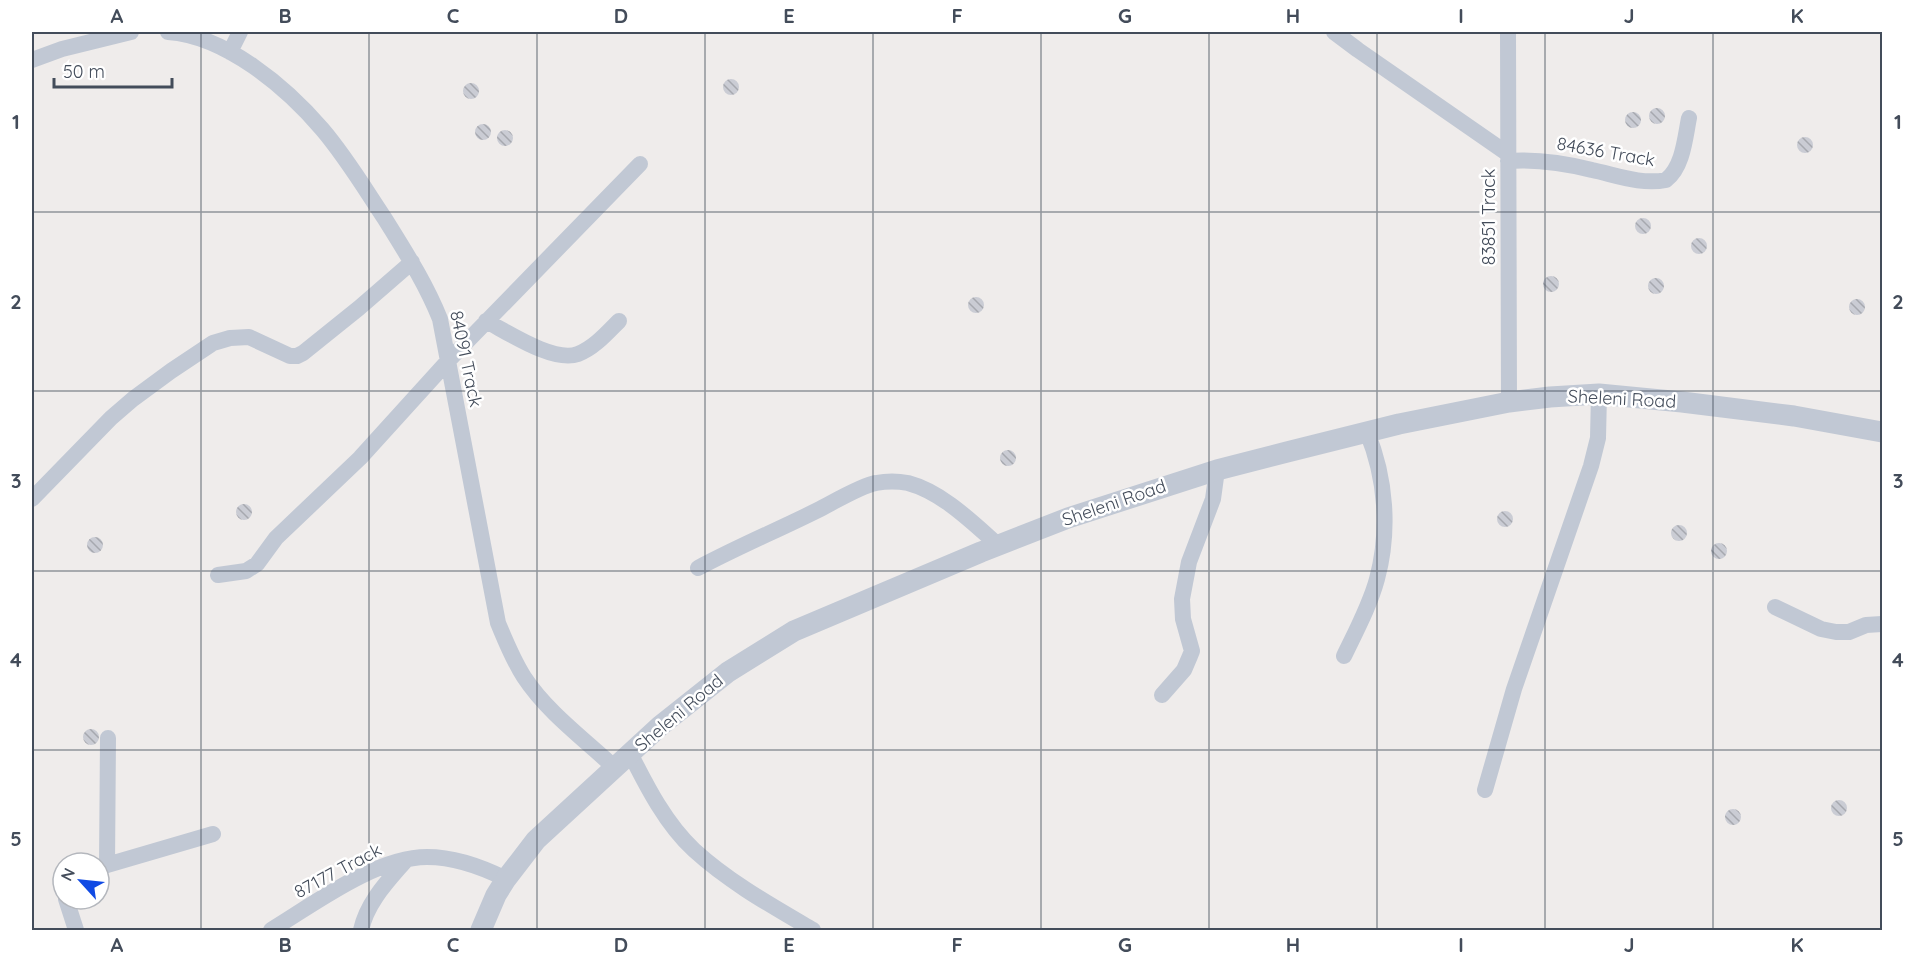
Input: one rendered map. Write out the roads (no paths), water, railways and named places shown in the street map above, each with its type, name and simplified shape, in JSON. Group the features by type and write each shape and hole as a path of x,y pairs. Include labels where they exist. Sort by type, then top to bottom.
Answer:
{"street":[{"path":"32,60 62,49 131,32"},
{"name":"84091 Track","path":"177,32 212,43 230,52 290,96 324,131 412,262 440,319 498,623 511,654 536,694 554,714 615,768"},
{"path":"230,52 240,32"},
{"path":"1334,32 1508,157"},
{"name":"83851 Track","path":"1508,32 1509,402"},
{"name":"84636 Track","path":"1508,157 1564,164 1648,182 1666,180 1679,161 1689,118"},
{"path":"218,575 246,571 257,564 276,538 360,458 486,321 640,164"},
{"path":"32,499 111,418 133,399 213,343 230,338 249,337 282,354 297,356 359,308 412,262"},
{"path":"486,321 546,352 563,357 581,353 595,344 619,321"},
{"path":"1485,790 1514,689 1591,466 1598,438 1599,394"},
{"name":"Sheleni Road","path":"481,930 506,879 536,840 660,726 747,659 794,631 998,545 1129,497 1217,470 1367,432 1509,402 1550,397 1599,394 1682,402 1794,416 1882,432"},
{"path":"1344,656 1358,629 1377,579 1382,553 1384,502 1381,475 1367,432"},
{"path":"1162,695 1184,670 1191,656 1192,651 1183,619 1182,599 1189,562 1213,499 1217,470"},
{"path":"698,568 873,483 889,481 908,483 941,499 998,545"},
{"path":"1775,607 1821,629 1836,632 1850,632 1866,625 1882,624"},
{"path":"104,851 108,738"},
{"path":"630,753 668,820 693,848 727,876 813,930"},
{"path":"111,864 213,834"},
{"name":"87177 Track","path":"271,930 338,889 387,864 426,857 471,864 506,879"},
{"path":"361,930 369,908 379,892 406,860"},
{"path":"70,911 76,930"}]}
